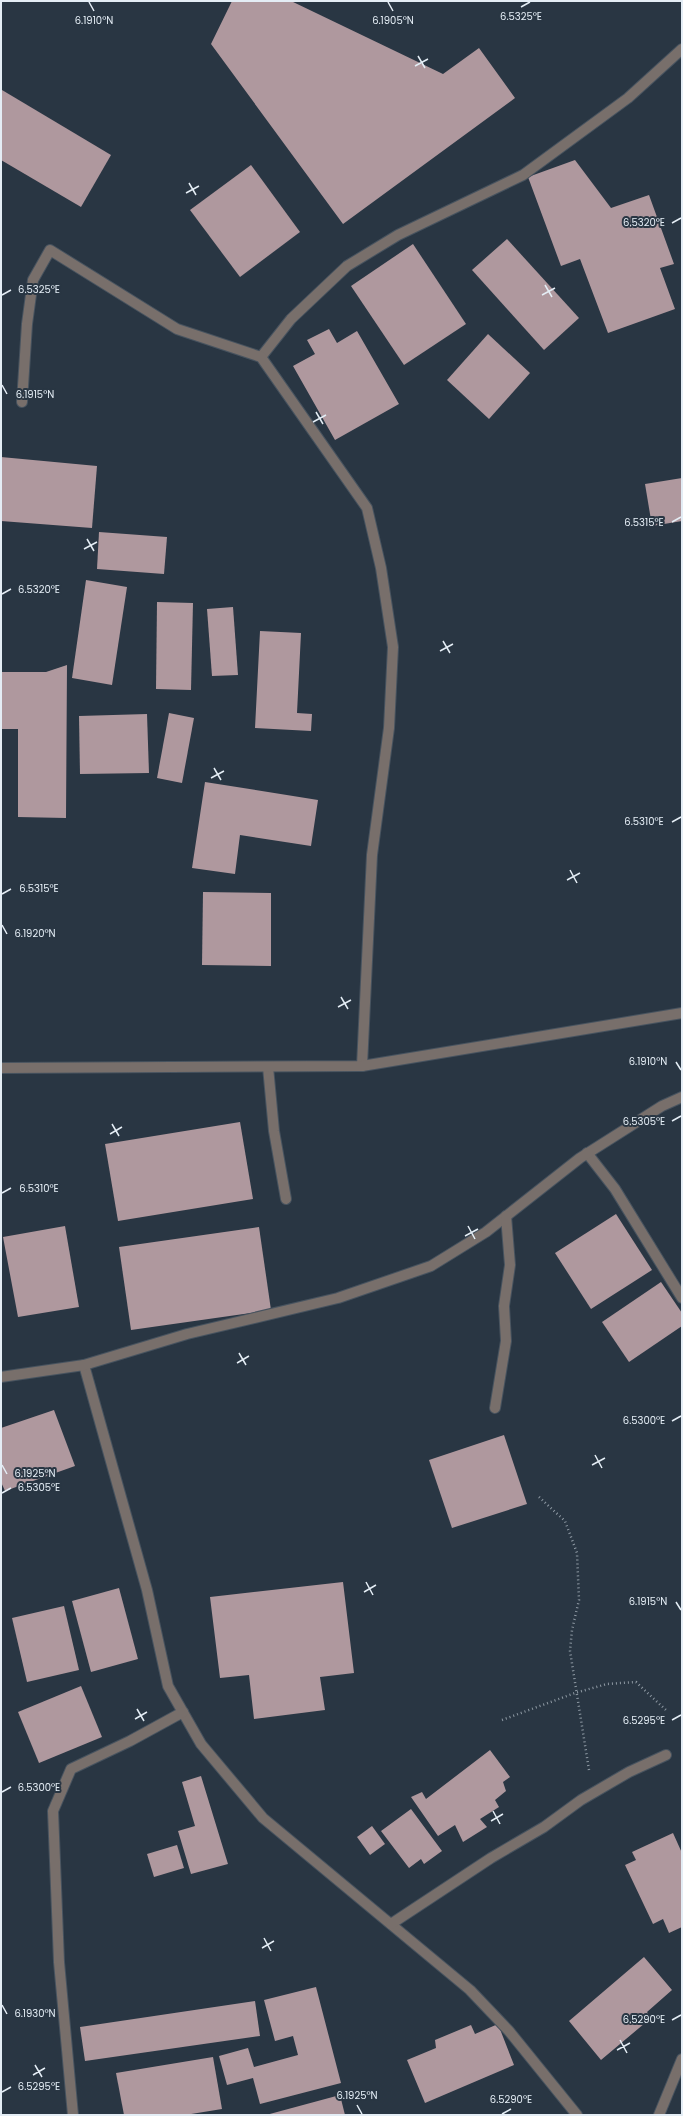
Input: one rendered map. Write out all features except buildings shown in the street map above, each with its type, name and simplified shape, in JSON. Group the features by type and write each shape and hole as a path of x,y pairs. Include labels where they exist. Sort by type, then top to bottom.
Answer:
{"street":[{"path":"261,357 291,319 347,266 398,235 523,175 628,98 682,48"},
{"path":"22,402 33,280 50,250 177,329 261,357 367,508 382,575 392,655 389,728 372,855 362,1066"},
{"path":"1,1068 362,1066 682,1012"},
{"path":"268,1067 274,1131 286,1200"},
{"path":"1,1377 84,1365 187,1334 338,1298 424,1268 486,1232 587,1154 662,1106 682,1097"},
{"path":"587,1154 614,1189 682,1298"},
{"path":"495,1408 506,1341 504,1306 510,1265 506,1216"},
{"path":"84,1365 147,1590 168,1686 201,1744 263,1818 470,1990 509,2031 578,2115"},
{"path":"73,2115 59,1962 53,1811 71,1769 130,1741 183,1712"},
{"path":"391,1924 491,1858 544,1827 593,1793 629,1772 666,1754"},
{"path":"659,2115 682,2059"}],"path":[{"path":"539,1497 566,1521 577,1553 579,1600 572,1630 570,1650 575,1693 593,1793"},
{"path":"502,1720 575,1693 607,1684 636,1682 668,1712"}]}
